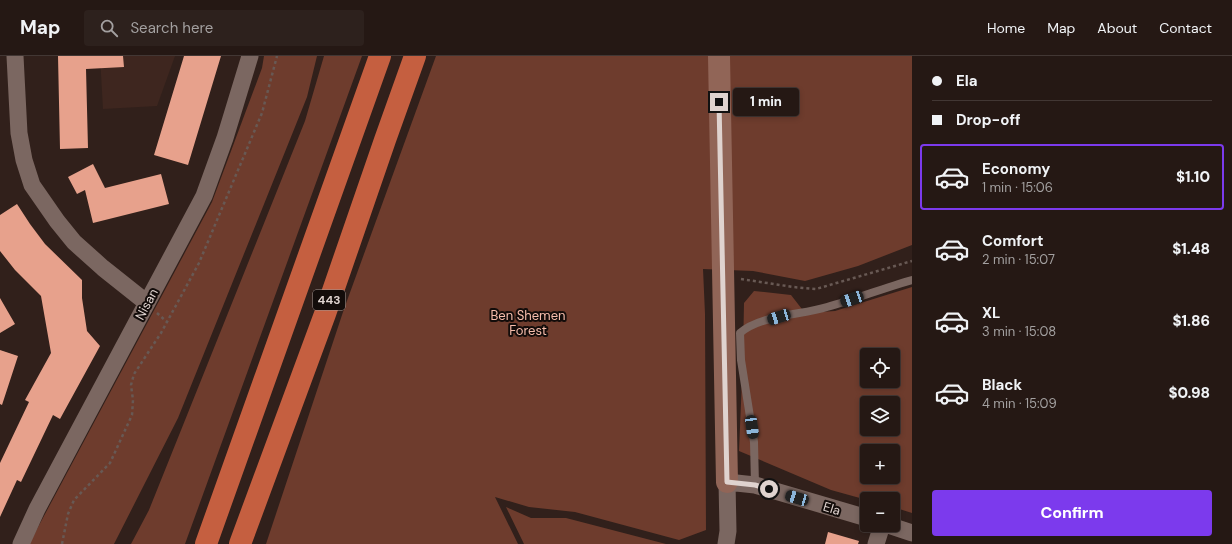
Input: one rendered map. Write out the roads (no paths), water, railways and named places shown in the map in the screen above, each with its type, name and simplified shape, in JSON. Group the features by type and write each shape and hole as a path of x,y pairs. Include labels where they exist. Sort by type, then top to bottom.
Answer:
{"highway":[{"name":"443","path":"206,544 380,56"},
{"name":"443","path":"240,544 325,314 415,56"}],"main road":[{"path":"719,56 727,482"}],"street":[{"path":"15,56 19,134 24,160 32,185 57,221 74,242 103,268 147,303"},
{"name":"Nisan","path":"21,544 37,509 204,196 225,138 250,56"},
{"path":"726,544 728,526 727,482"},
{"name":"Ela","path":"727,482 755,485 860,516"},
{"path":"900,529 912,533"},
{"path":"876,544 880,532"}],"lane":[{"path":"755,485 754,442 741,360 740,333 746,328 766,321 826,308 912,280"}],"park label":[{"name":"Ben Shemen Forest","path":"528,322"}]}
